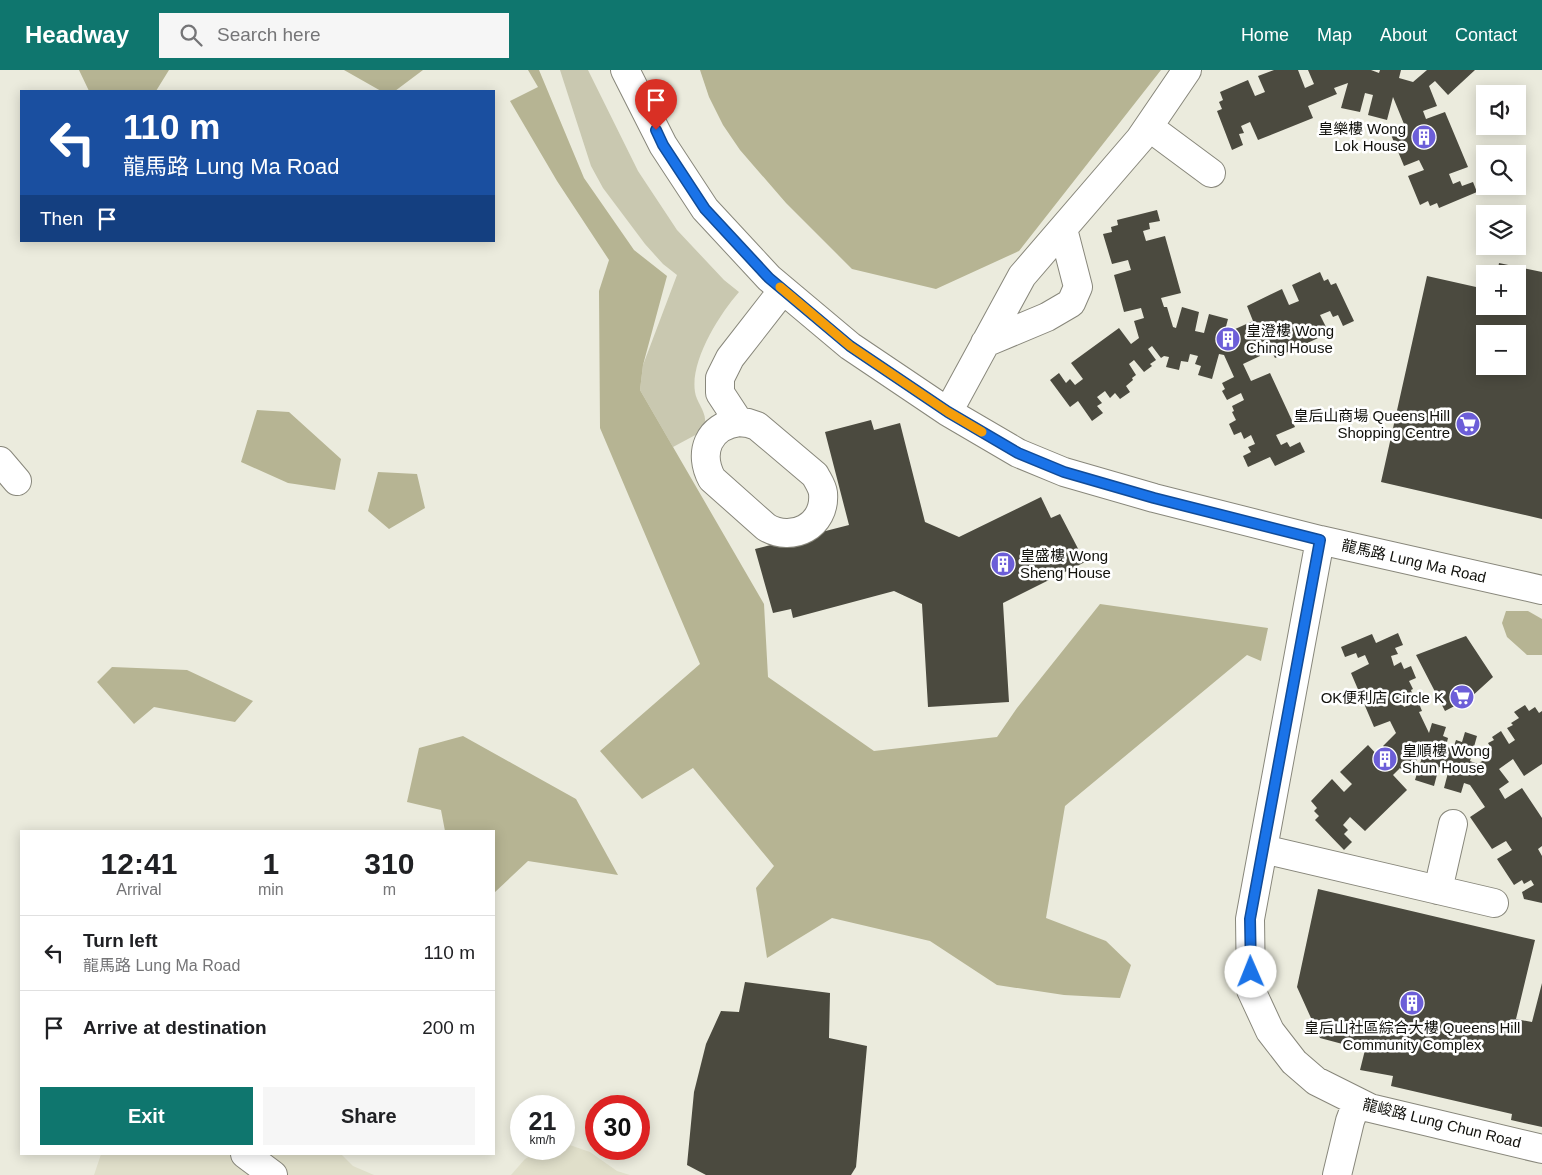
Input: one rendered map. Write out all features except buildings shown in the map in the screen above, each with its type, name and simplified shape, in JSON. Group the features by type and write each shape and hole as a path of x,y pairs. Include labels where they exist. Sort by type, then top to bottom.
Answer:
{"street":[{"name":"龍馬路 Lung Ma Road","path":"625,70 663,145 705,209 769,278 850,346 948,412 1018,453 1064,472 1154,498 1320,540 1542,590"},
{"path":"948,412 1022,276 1140,140 1187,70"},
{"path":"1149,127 1211,173"},
{"path":"985,343 1047,317 1070,303 1078,287 1063,229"},
{"path":"739,422 724,426 709,441 705,460 712,479 766,528 774,532 790,534 806,528 819,514 823,500 820,484 815,475 757,426 739,422 720,393 720,378 730,358 783,290"},
{"path":"0,461 17,481"},
{"name":"龍峻路 Lung Chun Road","path":"1320,540 1250,919 1251,990 1270,1031 1294,1062 1316,1082 1370,1108 1542,1148"},
{"path":"1438,890 1453,824"},
{"path":"1263,849 1494,903"},
{"path":"1337,1175 1350,1121 1357,1102"},
{"path":"245,1155 273,1175"}],"shaded area":[{"path":"79,70 169,70 157,90 89,90"},
{"path":"344,70 423,70 396,90 379,90"},
{"path":"528,70 539,70 584,178 634,250 667,276 643,365 640,390 764,604 768,677 874,751 997,737 1017,708 1100,604 1268,628 1261,661 1247,655 1065,806 1046,918 1106,941 1131,965 1120,998 1064,995 997,985 930,941 832,918 767,958 756,888 774,866 693,768 642,799 600,751 700,664 600,428 599,291 609,260 557,181 510,101 538,87"},
{"path":"560,70 588,70 638,171 677,230 724,280 739,292 715,326 701,353 697,367 695,392 705,418 701,432 673,447 640,390 643,365 677,275 663,264 645,244 603,188 591,166"},
{"path":"700,70 1161,70 1019,251 936,289 852,269 786,203 740,150 723,125 709,97"},
{"path":"257,410 289,412 341,459 335,490 288,483 241,462"},
{"path":"378,472 417,474 425,508 389,529 368,511"},
{"path":"1506,611 1528,611 1542,619 1542,655 1527,655 1507,637 1502,623"},
{"path":"112,667 187,670 253,701 235,722 154,707 134,724 97,682"},
{"path":"463,736 576,799 618,875 528,861 495,892 495,830 445,830 441,810 407,802 419,748"},
{"path":"575,1147 585,1150 585,1160 601,1160 617,1171 630,1175 511,1175 524,1160 575,1160"},
{"path":"101,1155 342,1155 353,1166 374,1175 94,1175"}],"slow traffic":[{"path":"780,287 850,346 948,412 982,432"}],"place":[{"name":"皇樂樓 Wong Lok House","path":"1424,137"},
{"name":"皇澄樓 Wong Ching House","path":"1228,339"},
{"name":"皇后山商場 Queens Hill Shopping Centre","path":"1468,424"},
{"name":"皇盛樓 Wong Sheng House","path":"1003,564"},
{"name":"OK便利店 Circle K","path":"1462,697"},
{"name":"皇順樓 Wong Shun House","path":"1385,759"},
{"name":"皇后山社區綜合大樓 Queens Hill Community Complex","path":"1412,1003"}],"route":[{"path":"656,130 663,145 705,209 769,278 850,346 948,412 1018,453 1064,472 1154,498 1320,540 1250,919 1251,972"}]}
